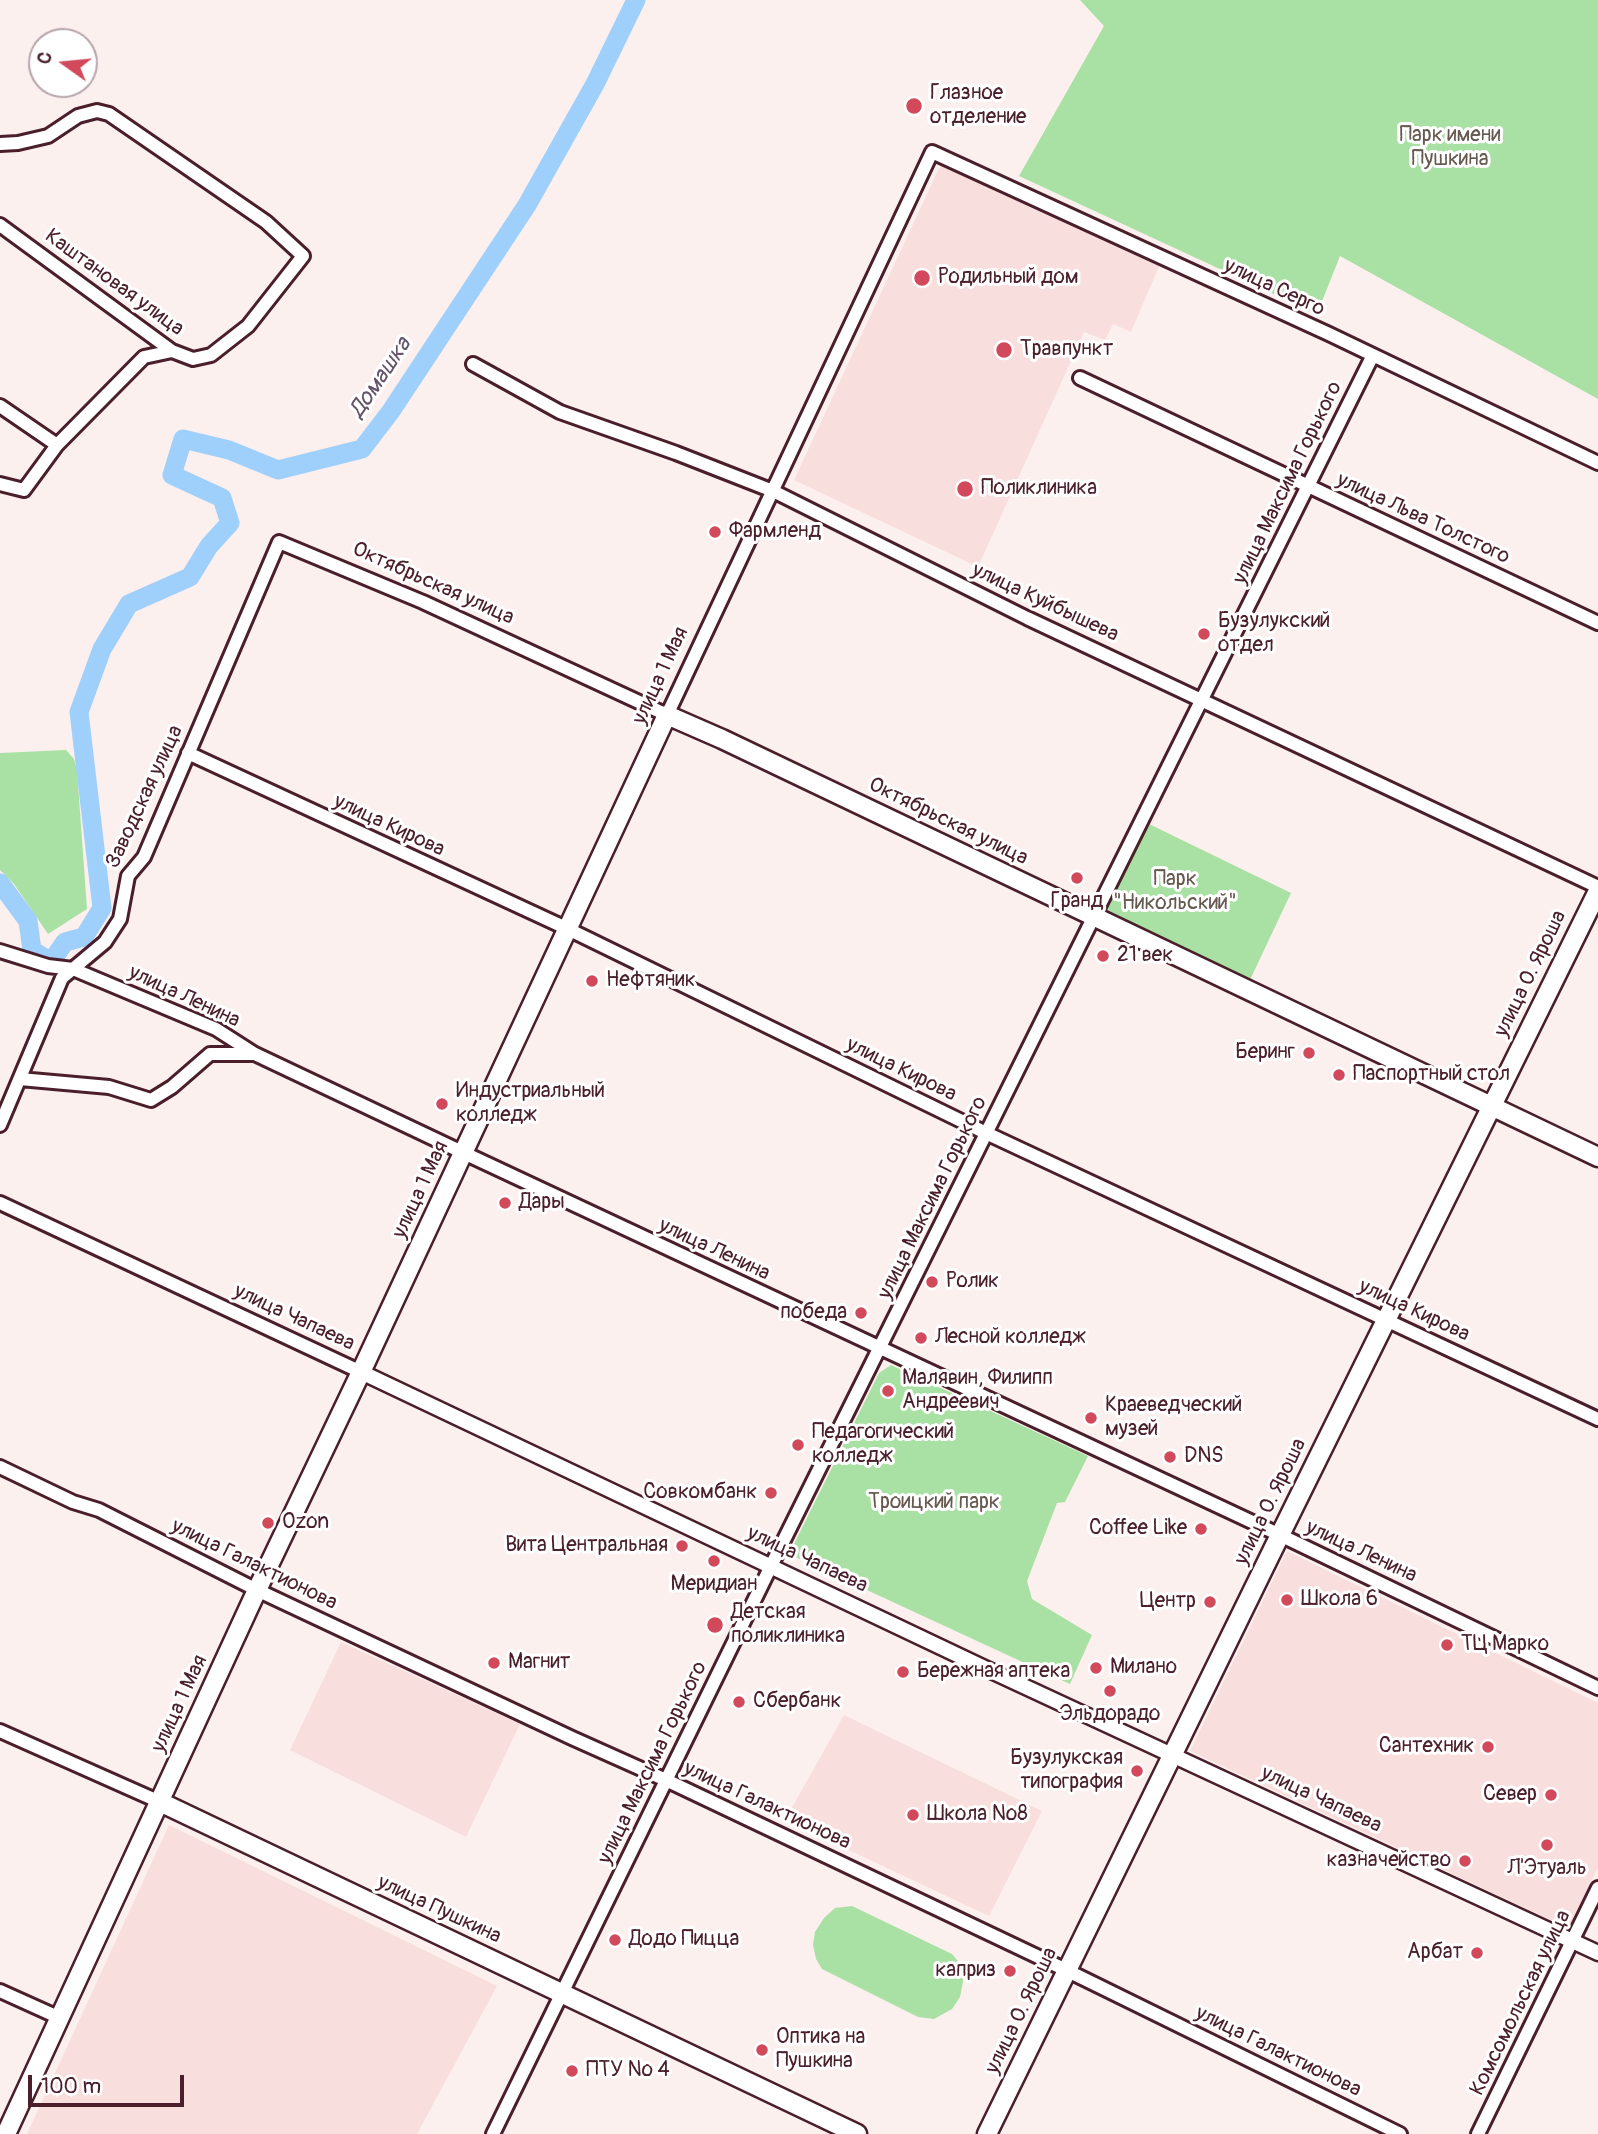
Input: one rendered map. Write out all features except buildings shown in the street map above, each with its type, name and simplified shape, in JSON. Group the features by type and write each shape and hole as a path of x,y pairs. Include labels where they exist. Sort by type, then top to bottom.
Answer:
{"main road":[{"name":"Октябрьская улица","path":"667,715 1598,1157"},
{"name":"улица 1 Мая","path":"6,2134 257,1590 667,715"},
{"name":"улица О. Яроша","path":"987,2134 1598,889"},
{"name":"улица Пушкина","path":"160,1802 857,2134"}],"street":[{"name":"Каштановая улица","path":"0,144 48,136 78,116 97,111 109,114 266,222 303,256 248,326 211,355 193,359 172,351 0,225"},
{"name":"улица Серго","path":"932,152 1373,355 1598,463"},
{"name":"улица 1 Мая","path":"667,715 932,152"},
{"path":"0,484 24,490 57,445 144,357 172,351"},
{"name":"улица Максима Горького","path":"493,2134 771,1566 1373,355"},
{"name":"улица Куйбышева","path":"472,364 560,412 677,453 773,491 1027,618 1204,699 1598,889"},
{"name":"улица Льва Толстого","path":"1080,378 1598,623"},
{"path":"0,406 57,445"},
{"name":"Октябрьская улица","path":"275,547 279,542 422,603 667,715"},
{"name":"Заводская улица","path":"0,1125 62,978 105,942 120,919 128,876 144,857 275,547"},
{"name":"улица Кирова","path":"188,753 568,929 986,1133 1598,1419"},
{"name":"улица Ленина","path":"0,951 48,966 72,969 216,1029 255,1054 1280,1535 1598,1688"},
{"path":"20,1079 109,1087 151,1100 172,1087 210,1054 255,1054"},
{"name":"улица Чапаева","path":"0,1203 1598,1953"},
{"name":"улица Галактионова","path":"0,1467 73,1502 99,1510 257,1590 1066,1970 1400,2134"},
{"name":"улица Пушкина","path":"0,1731 160,1802"},
{"name":"Комсомольская улица","path":"1478,2134 1598,1888"},
{"path":"0,1991 60,2018"}],"shaded area":[{"path":"941,164 1160,264 1131,332 1113,324 1105,340 1084,332 978,567 794,480"},
{"path":"1287,1551 1598,1703 1598,1867 1568,1928 1190,1751"},
{"path":"341,1642 520,1724 466,1837 290,1750"},
{"name":"Школа №8","path":"844,1715 1042,1811 989,1916 785,1820"},
{"path":"169,1825 497,1986 417,2134 27,2134"}],"green space":[{"name":"Парк имени Пушкина","path":"1080,0 1598,0 1598,399 1340,256 1317,314 1019,176 1104,26"},
{"path":"66,750 74,759 77,770 87,909 48,934 14,884 0,870 0,753"},
{"name":"Парк \"Никольский\"","path":"1149,824 1291,893 1249,982 1105,914"},
{"name":"Троицкий парк","path":"891,1365 1088,1456 1065,1502 1057,1503 1027,1581 1032,1599 1092,1635 1070,1684 789,1554 879,1373"},
{"path":"852,1906 952,1954 962,1966 963,1982 960,1997 952,2009 934,2019 918,2017 822,1969 816,1959 813,1945 815,1932 835,1908"}],"waterway":[{"name":"Домашка","path":"0,883 28,921 32,950 51,962 65,942 84,937 102,908 79,712 102,649 129,604 190,577 209,546 230,523 222,498 172,475 183,439 229,450 278,470 362,449 391,411 527,205 595,84 636,0"}],"place":[{"name":"Глазное отделение","path":"914,106"},
{"name":"Родильный дом","path":"922,278"},
{"name":"Травпункт","path":"1004,350"},
{"name":"Поликлиника","path":"965,489"},
{"name":"Фармленд","path":"715,532"},
{"name":"Бузулукский отдел","path":"1204,634"},
{"name":"Гранд","path":"1077,878"},
{"name":"21 век","path":"1103,956"},
{"name":"Нефтяник","path":"592,981"},
{"name":"Беринг","path":"1309,1053"},
{"name":"Паспортный стол","path":"1339,1075"},
{"name":"Индустриальный колледж","path":"442,1104"},
{"name":"Дары","path":"505,1203"},
{"name":"Ролик","path":"932,1282"},
{"name":"победа","path":"861,1313"},
{"name":"Лесной колледж","path":"921,1338"},
{"name":"Малявин, Филипп Андреевич","path":"888,1391"},
{"name":"Краеведческий музей","path":"1091,1418"},
{"name":"Педагогический колледж","path":"798,1445"},
{"name":"DNS","path":"1170,1457"},
{"name":"Совкомбанк","path":"771,1493"},
{"name":"Ozon","path":"268,1523"},
{"name":"Coffee Like","path":"1201,1529"},
{"name":"Вита Центральная","path":"682,1546"},
{"name":"Меридиан","path":"714,1561"},
{"name":"Школа 6","path":"1287,1600"},
{"name":"Центр","path":"1210,1602"},
{"name":"Детская поликлиника","path":"715,1625"},
{"name":"ТЦ Марко","path":"1447,1645"},
{"name":"Магнит","path":"494,1663"},
{"name":"Милано","path":"1096,1668"},
{"name":"Бережная аптека","path":"903,1672"},
{"name":"Эльдорадо","path":"1110,1691"},
{"name":"Сбербанк","path":"739,1702"},
{"name":"Сантехник","path":"1488,1747"},
{"name":"Бузулукская типография","path":"1137,1771"},
{"name":"Север","path":"1551,1795"},
{"name":"Школа №8","path":"913,1815"},
{"name":"Л'Этуаль","path":"1547,1845"},
{"name":"казначейство","path":"1465,1861"},
{"name":"Додо Пицца","path":"615,1940"},
{"name":"Арбат","path":"1477,1953"},
{"name":"каприз","path":"1010,1971"},
{"name":"Оптика на Пушкина","path":"762,2050"},
{"name":"ПТУ № 4","path":"572,2071"}]}
